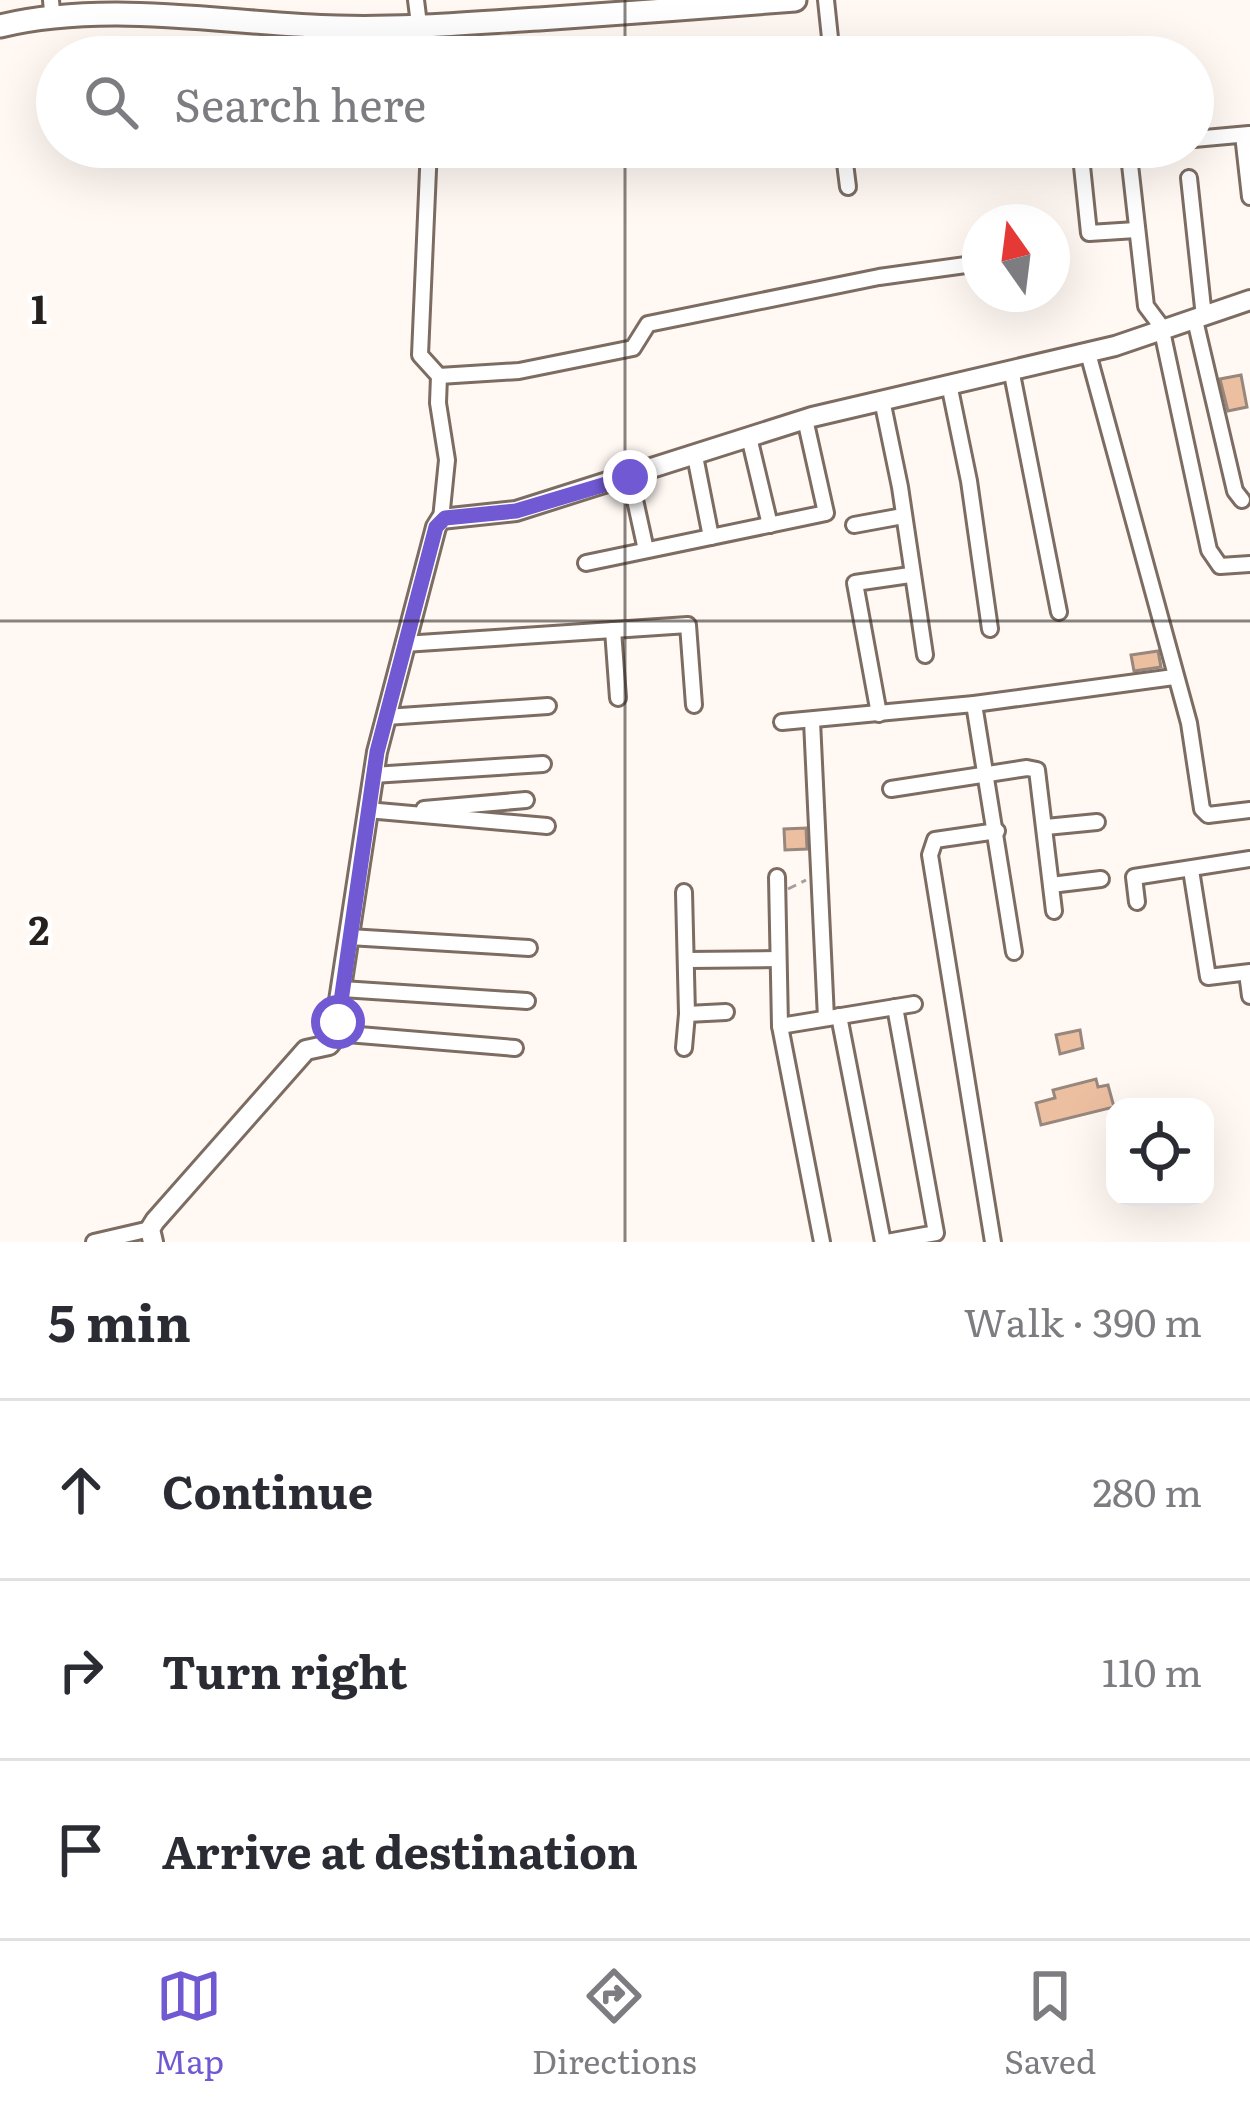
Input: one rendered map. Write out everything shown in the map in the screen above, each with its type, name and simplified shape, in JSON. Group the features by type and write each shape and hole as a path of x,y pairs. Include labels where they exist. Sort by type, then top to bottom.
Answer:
{"main road":[{"path":"0,26 52,6 173,10 333,27 419,27 795,0"}],"street":[{"path":"416,0 420,36"},
{"path":"826,0 830,36"},
{"path":"1214,137 1246,135 1250,196"},
{"path":"94,1242 152,1236 306,1050 329,1045 335,1033 373,775 404,644 442,519 447,460 439,376 420,356 428,168"},
{"path":"846,168 848,187"},
{"path":"1082,168 1089,233 1136,230"},
{"path":"1130,168 1146,307 1163,330 1209,550 1220,566 1250,564"},
{"path":"1189,178 1200,318 1234,491 1241,500"},
{"path":"439,376 519,371 633,348 648,324 879,277 962,265"},
{"path":"442,519 516,511 805,419 1088,352 1250,300"},
{"path":"1088,352 1189,723 1204,813"},
{"path":"1011,369 1059,612"},
{"path":"950,384 990,629"},
{"path":"882,400 925,656"},
{"path":"586,563 827,511 805,419"},
{"path":"749,437 770,525"},
{"path":"695,456 711,537"},
{"path":"630,477 646,550"},
{"path":"854,525 903,516"},
{"path":"879,714 855,583 910,575"},
{"path":"404,644 688,625 694,705"},
{"path":"613,630 618,698"},
{"path":"782,722 974,704 1174,677"},
{"path":"974,704 1014,952"},
{"path":"386,717 548,706"},
{"path":"812,722 832,1017 885,1242 937,1233 895,1007"},
{"path":"373,775 543,764"},
{"path":"891,789 1037,770 1054,911"},
{"path":"415,814 427,808 526,800"},
{"path":"367,810 548,826"},
{"path":"1183,817 1250,810"},
{"path":"1046,827 1097,822"},
{"path":"993,1242 930,855 934,840 997,831"},
{"path":"1137,902 1134,877 1250,860"},
{"path":"1192,870 1208,977 1249,972 1250,996"},
{"path":"777,877 780,1025 822,1242"},
{"path":"1052,885 1101,879"},
{"path":"684,892 684,1048"},
{"path":"350,937 529,948"},
{"path":"687,960 778,959"},
{"path":"342,989 527,1000"},
{"path":"780,1025 914,1004"},
{"path":"687,1014 726,1012"},
{"path":"335,1033 515,1048"}],"path":[{"path":"777,898 794,884 820,874"}],"building":[{"path":"1241,375 1247,407 1228,411 1220,379"},
{"path":"1158,651 1161,667 1134,671 1131,655"},
{"path":"806,828 807,849 785,850 784,829"},
{"path":"1080,1030 1083,1048 1060,1054 1056,1035"},
{"path":"1096,1079 1098,1087 1108,1085 1112,1098 1106,1098 1106,1109 1041,1125 1036,1103 1055,1098 1053,1090"}],"route":[{"path":"338,1022 377,752 436,527 442,519 456,515 516,511 630,477"}]}
